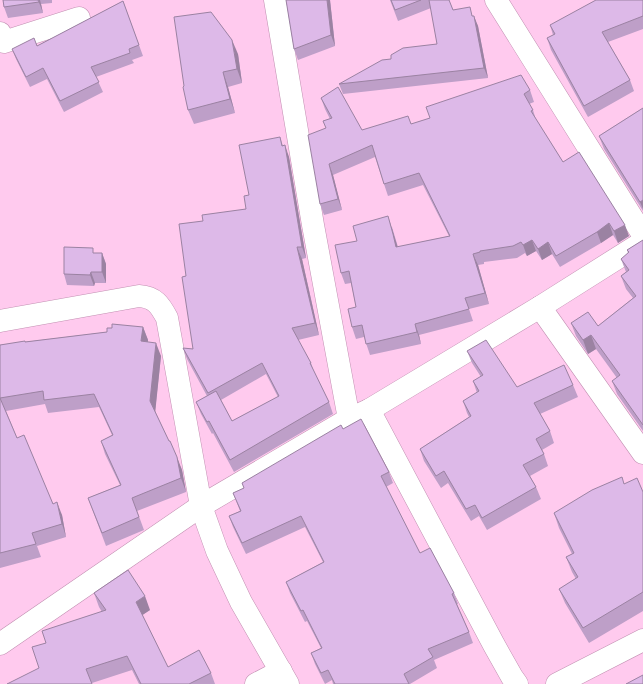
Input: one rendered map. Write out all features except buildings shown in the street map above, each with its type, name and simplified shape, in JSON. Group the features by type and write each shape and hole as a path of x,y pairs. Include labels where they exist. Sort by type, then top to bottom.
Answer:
{"street":[{"path":"275,0 313,226 349,419"},
{"path":"496,0 643,235"},
{"path":"0,33 4,42 79,18"},
{"path":"0,644 201,506 349,419 369,410 540,307 643,242"},
{"path":"0,321 139,296 149,298 162,307 167,318 201,506 217,551 241,602 285,678 256,684"},
{"path":"540,307 643,453"},
{"path":"369,410 494,645 517,684"},
{"path":"557,684 643,640"}]}
